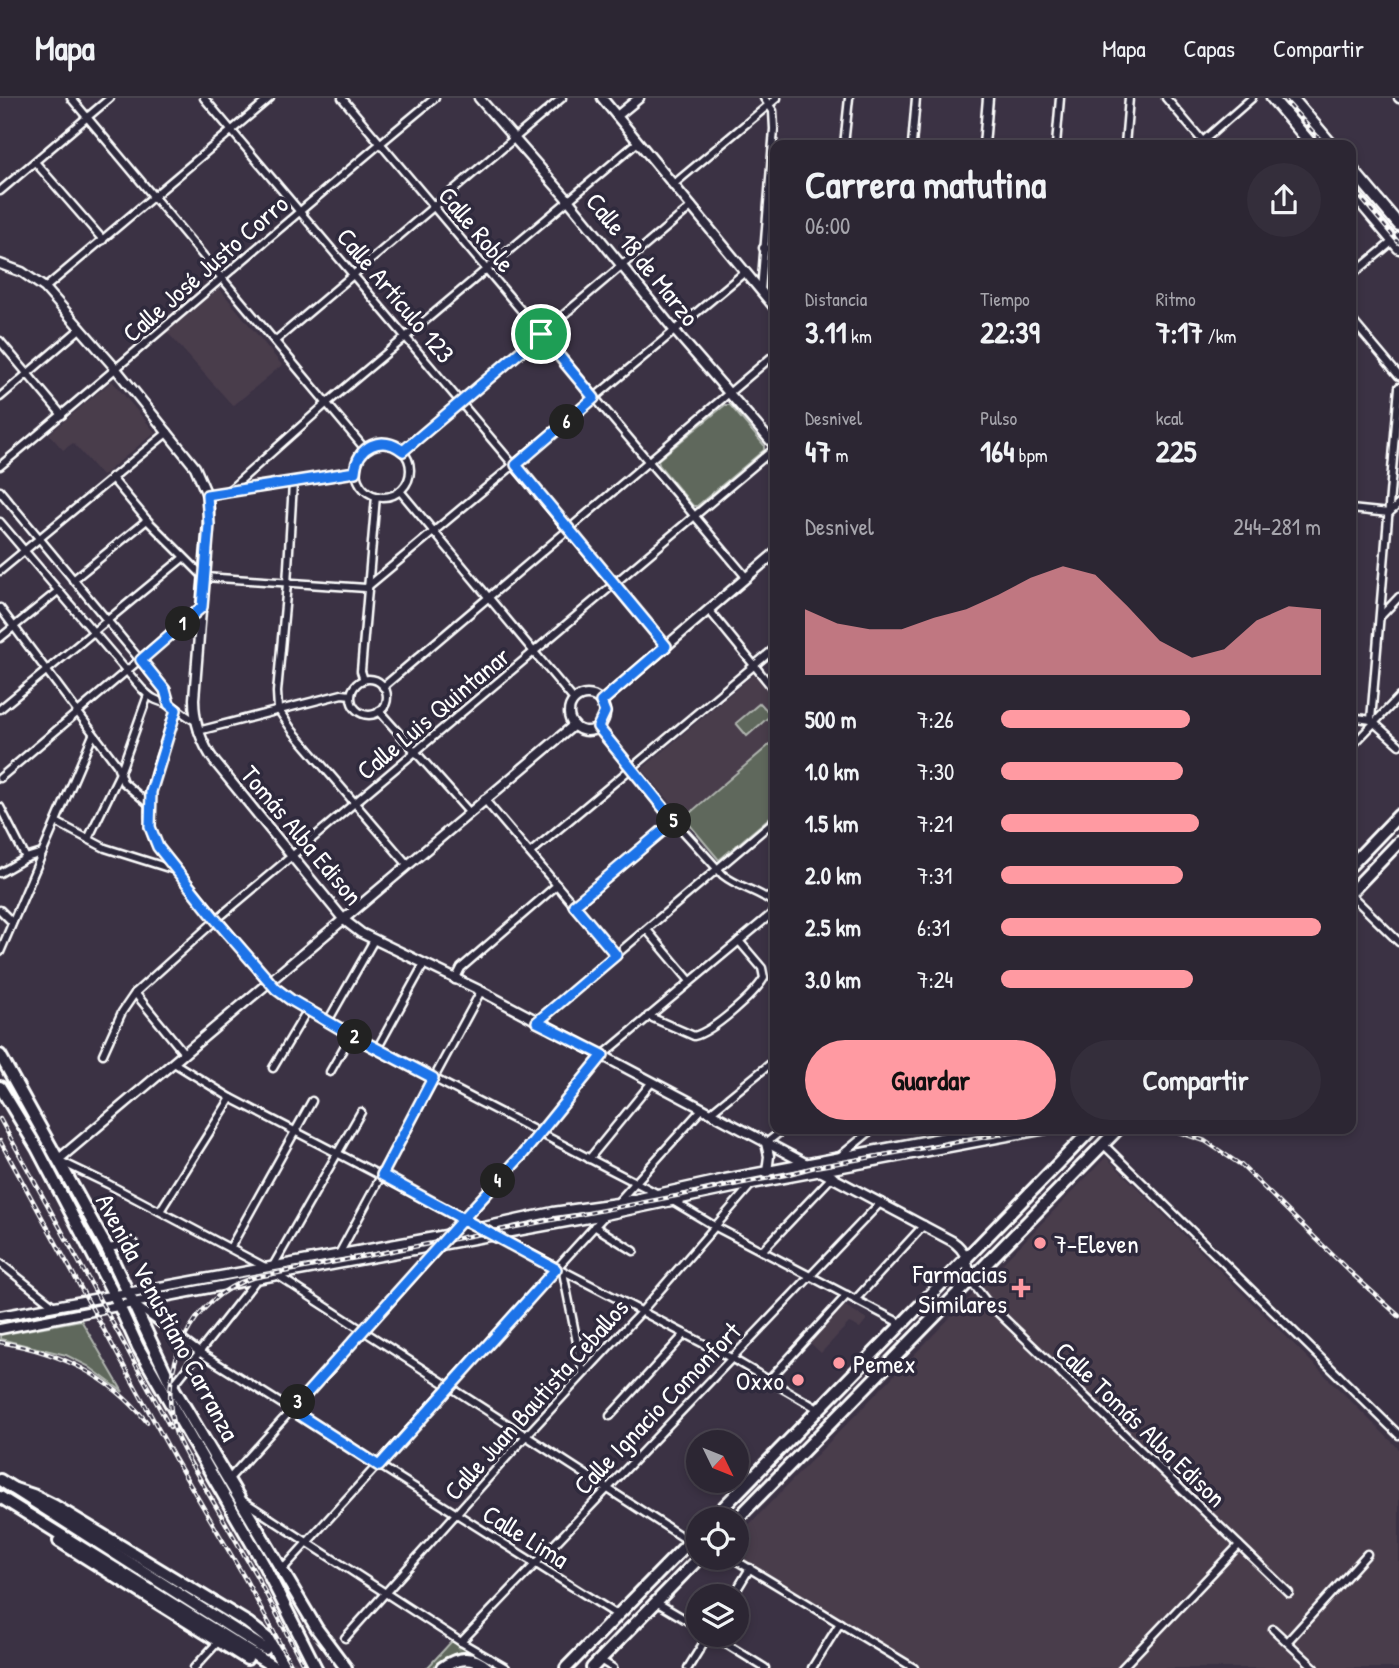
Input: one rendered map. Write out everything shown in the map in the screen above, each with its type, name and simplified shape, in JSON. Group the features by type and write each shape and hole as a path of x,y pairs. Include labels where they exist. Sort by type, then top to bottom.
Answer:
{"main road":[{"path":"1272,98 1308,140"},
{"path":"1292,98 1328,140"},
{"path":"1356,174 1399,225"},
{"path":"1356,197 1397,242"},
{"path":"1356,860 1399,815"},
{"path":"1356,888 1399,842"},
{"name":"Avenida Venustiano Carranza","path":"0,1055 107,1248 173,1386 317,1629 346,1668"},
{"name":"Avenida Venustiano Carranza","path":"0,1087 37,1148 138,1347 264,1565 316,1668"},
{"path":"724,1507 1087,1134"},
{"path":"749,1507 1113,1134"},
{"path":"0,1480 264,1649"},
{"path":"12,1488 55,1506 248,1623 268,1639 285,1668"},
{"path":"0,1497 274,1667"},
{"path":"40,1522 57,1539 89,1562 262,1668"},
{"path":"566,1668 686,1546"},
{"path":"596,1664 687,1570"},
{"path":"442,1668 450,1662 466,1658 474,1659 486,1668"}],"street":[{"path":"71,98 365,449"},
{"path":"0,178 3,188 110,98"},
{"name":"Calle Artículo 123","path":"204,98 666,646"},
{"path":"45,288 270,98"},
{"name":"Calle Roble","path":"342,98 746,577"},
{"name":"Calle José Justo Corro","path":"0,466 435,98"},
{"name":"Calle 18 de Marzo","path":"479,98 770,441"},
{"path":"275,341 562,98"},
{"path":"602,98 770,301"},
{"path":"617,116 639,98"},
{"path":"764,98 773,111 773,140"},
{"path":"674,184 777,98"},
{"path":"845,140 849,98"},
{"path":"912,140 916,98"},
{"path":"984,140 988,98"},
{"path":"1056,140 1060,98"},
{"path":"1125,140 1129,98"},
{"path":"1166,98 1199,140"},
{"path":"1203,140 1252,98"},
{"path":"226,493 327,403 638,142"},
{"path":"35,162 103,240"},
{"path":"761,290 770,177"},
{"path":"403,451 692,206"},
{"path":"1356,272 1397,242"},
{"path":"764,248 770,249"},
{"name":"Tomás Alba Edison","path":"0,264 22,272 45,288 116,369 195,467 207,495 209,525 194,720 215,762 344,920 374,940 481,991 924,1225 958,1245 966,1256"},
{"path":"111,477 147,520 204,577 366,588 745,272"},
{"path":"1356,325 1399,376"},
{"path":"0,397 81,328"},
{"path":"0,341 62,415"},
{"path":"383,687 770,358"},
{"path":"1373,721 1399,387"},
{"path":"0,571 168,432"},
{"path":"388,443 403,451 410,467 410,476 400,491 388,496 376,496 362,487 355,472 358,459 365,449 372,444 388,443"},
{"name":"Calle Luis Quintanar","path":"103,1054 122,1012 135,993 292,855 695,518 770,451"},
{"path":"207,495 355,472"},
{"path":"293,483 277,683 278,709 292,730 407,864"},
{"path":"0,491 165,690 169,704 194,720"},
{"path":"400,491 574,700"},
{"path":"364,680 361,671 366,588 376,496"},
{"path":"1356,510 1389,513 1399,504"},
{"path":"74,580 147,520"},
{"path":"0,522 148,695 161,704 169,704"},
{"path":"601,702 770,557"},
{"path":"0,709 183,558"},
{"path":"0,638 58,591"},
{"path":"1380,616 1399,597"},
{"path":"0,778 202,607"},
{"path":"0,608 117,765 123,782 150,805"},
{"path":"709,610 770,685"},
{"path":"530,853 770,652"},
{"path":"364,680 375,680 383,687 386,703 379,711 368,715 357,711 353,706 351,695 356,685 364,680"},
{"path":"198,731 341,694 351,695"},
{"path":"88,839 120,773 148,695"},
{"path":"586,695 594,696 601,702 605,712 598,727 585,730 574,725 569,715 574,700 586,695"},
{"path":"1356,741 1399,697"},
{"path":"176,710 155,778 150,805 152,836 216,920 269,982 291,1000 351,1035 656,1194"},
{"path":"379,711 469,812"},
{"path":"1356,718 1373,721 1399,745"},
{"path":"574,725 60,1160 272,1269 361,1331 686,1539"},
{"path":"598,727 674,821 717,869 732,882 770,899"},
{"path":"0,952 93,734"},
{"path":"484,799 616,955"},
{"path":"0,807 26,858"},
{"path":"574,905 674,821"},
{"path":"56,822 131,858 177,871"},
{"path":"537,1022 770,824"},
{"path":"0,873 26,858 42,853"},
{"path":"455,979 461,968 557,885"},
{"path":"1356,898 1399,942"},
{"path":"0,910 12,922"},
{"path":"228,1480 539,1135 603,1055 770,915"},
{"path":"647,930 690,981"},
{"path":"328,1021 374,940"},
{"path":"648,1016 694,1036 706,1031 752,992 764,978 762,968 739,941"},
{"path":"377,1049 424,964"},
{"path":"339,1254 481,991"},
{"path":"135,993 184,1053"},
{"path":"273,1068 308,1009"},
{"path":"330,1072 351,1035"},
{"path":"174,1063 231,1098 731,1358 818,1409"},
{"path":"617,1203 706,1111 770,1064"},
{"path":"589,1159 652,1082"},
{"path":"160,1212 231,1098"},
{"path":"230,1248 312,1101"},
{"path":"272,1269 360,1112"},
{"path":"767,1172 769,1156 766,1143 778,1134"},
{"path":"822,1170 867,1134"},
{"path":"0,1329 116,1301 339,1254 553,1212 617,1203 961,1134"},
{"path":"168,1400 173,1386 199,1352 257,1279 272,1269 440,1246 605,1215 671,1199 1019,1134"},
{"path":"1103,1144 1399,1434"},
{"path":"762,1251 833,1176"},
{"name":"Calle Juan Bautista Ceballos","path":"345,1638 641,1312 752,1184"},
{"path":"671,1199 716,1227 901,1323"},
{"name":"Calle Ignacio Comonfort","path":"461,1642 881,1202"},
{"path":"282,1570 449,1386 560,1270 605,1215"},
{"path":"855,1300 924,1225"},
{"path":"594,1226 634,1251"},
{"path":"107,1248 135,1244"},
{"path":"966,1256 970,1280"},
{"path":"0,1263 54,1306"},
{"path":"560,1270 583,1373"},
{"path":"131,1298 257,1279"},
{"name":"Calle Tomás Alba Edison","path":"970,1280 987,1302 1289,1592"},
{"path":"769,1380 847,1295"},
{"name":"Calle Lima","path":"131,1298 154,1320 199,1352 619,1616"},
{"path":"0,1316 54,1306 116,1301"},
{"path":"610,1416 685,1334"},
{"path":"240,1499 385,1594 506,1668"},
{"path":"1122,1668 1239,1545"},
{"path":"1287,1642 1367,1553"},
{"path":"740,1584 750,1568 914,1668"},
{"path":"656,1602 686,1620"},
{"path":"812,1668 840,1623"},
{"path":"1273,1629 1315,1668"},
{"path":"194,1668 218,1642"},
{"path":"688,1668 701,1647"},
{"path":"730,1647 765,1668"},
{"path":"596,1664 614,1668"}],"shaded area":[{"path":"219,288 282,365 233,406 167,332"},
{"path":"112,381 155,432 102,476 73,443 63,450 49,434"},
{"path":"754,674 770,694 770,744 684,818 642,769"},
{"path":"1106,1157 1399,1449 1399,1668 915,1668 749,1564 749,1525"},
{"path":"842,1304 867,1319 860,1328 849,1323 821,1353 808,1341"}],"green space":[{"path":"725,405 730,405 764,445 764,450 697,506 693,506 659,465 658,460"},
{"path":"760,703 770,714 747,736 736,723"},
{"path":"770,744 770,817 719,860 684,818"},
{"path":"81,1320 123,1392 88,1366 66,1355 0,1339 0,1335"},
{"path":"452,1641 484,1660 467,1655 427,1668"}],"tunnel":[{"path":"278,1657 297,1668"}],"railway":[{"path":"1283,98 1321,140"},
{"path":"1356,192 1399,243"},
{"path":"0,1119 170,1427"},
{"path":"191,1465 176,1435 171,1408 175,1361 196,1319 212,1301 230,1288 252,1278 815,1167 1003,1134"},
{"path":"1185,1134 1205,1141 1241,1165 1399,1316"},
{"path":"0,1141 293,1668"},
{"path":"0,1342 43,1352 81,1368 116,1391 147,1422"},
{"path":"187,1457 256,1575 305,1668"}],"place":[{"name":"7-Eleven","path":"1040,1243"},
{"name":"Farmacias Similares","path":"1021,1288"},
{"name":"Pemex","path":"839,1363"},
{"name":"Oxxo","path":"798,1380"}],"route":[{"path":"541,334 403,451 396,446 380,442 372,444 361,453 355,472 207,495 209,525 202,607 141,660 165,690 169,704 176,710 151,792 150,827 158,847 276,989 351,1035 433,1078 382,1175 463,1219 292,1410 379,1466 556,1269 463,1219 522,1155 603,1055 537,1022 616,955 574,905 674,821 598,727 605,712 601,702 666,646 516,465 594,398 541,334"}]}
